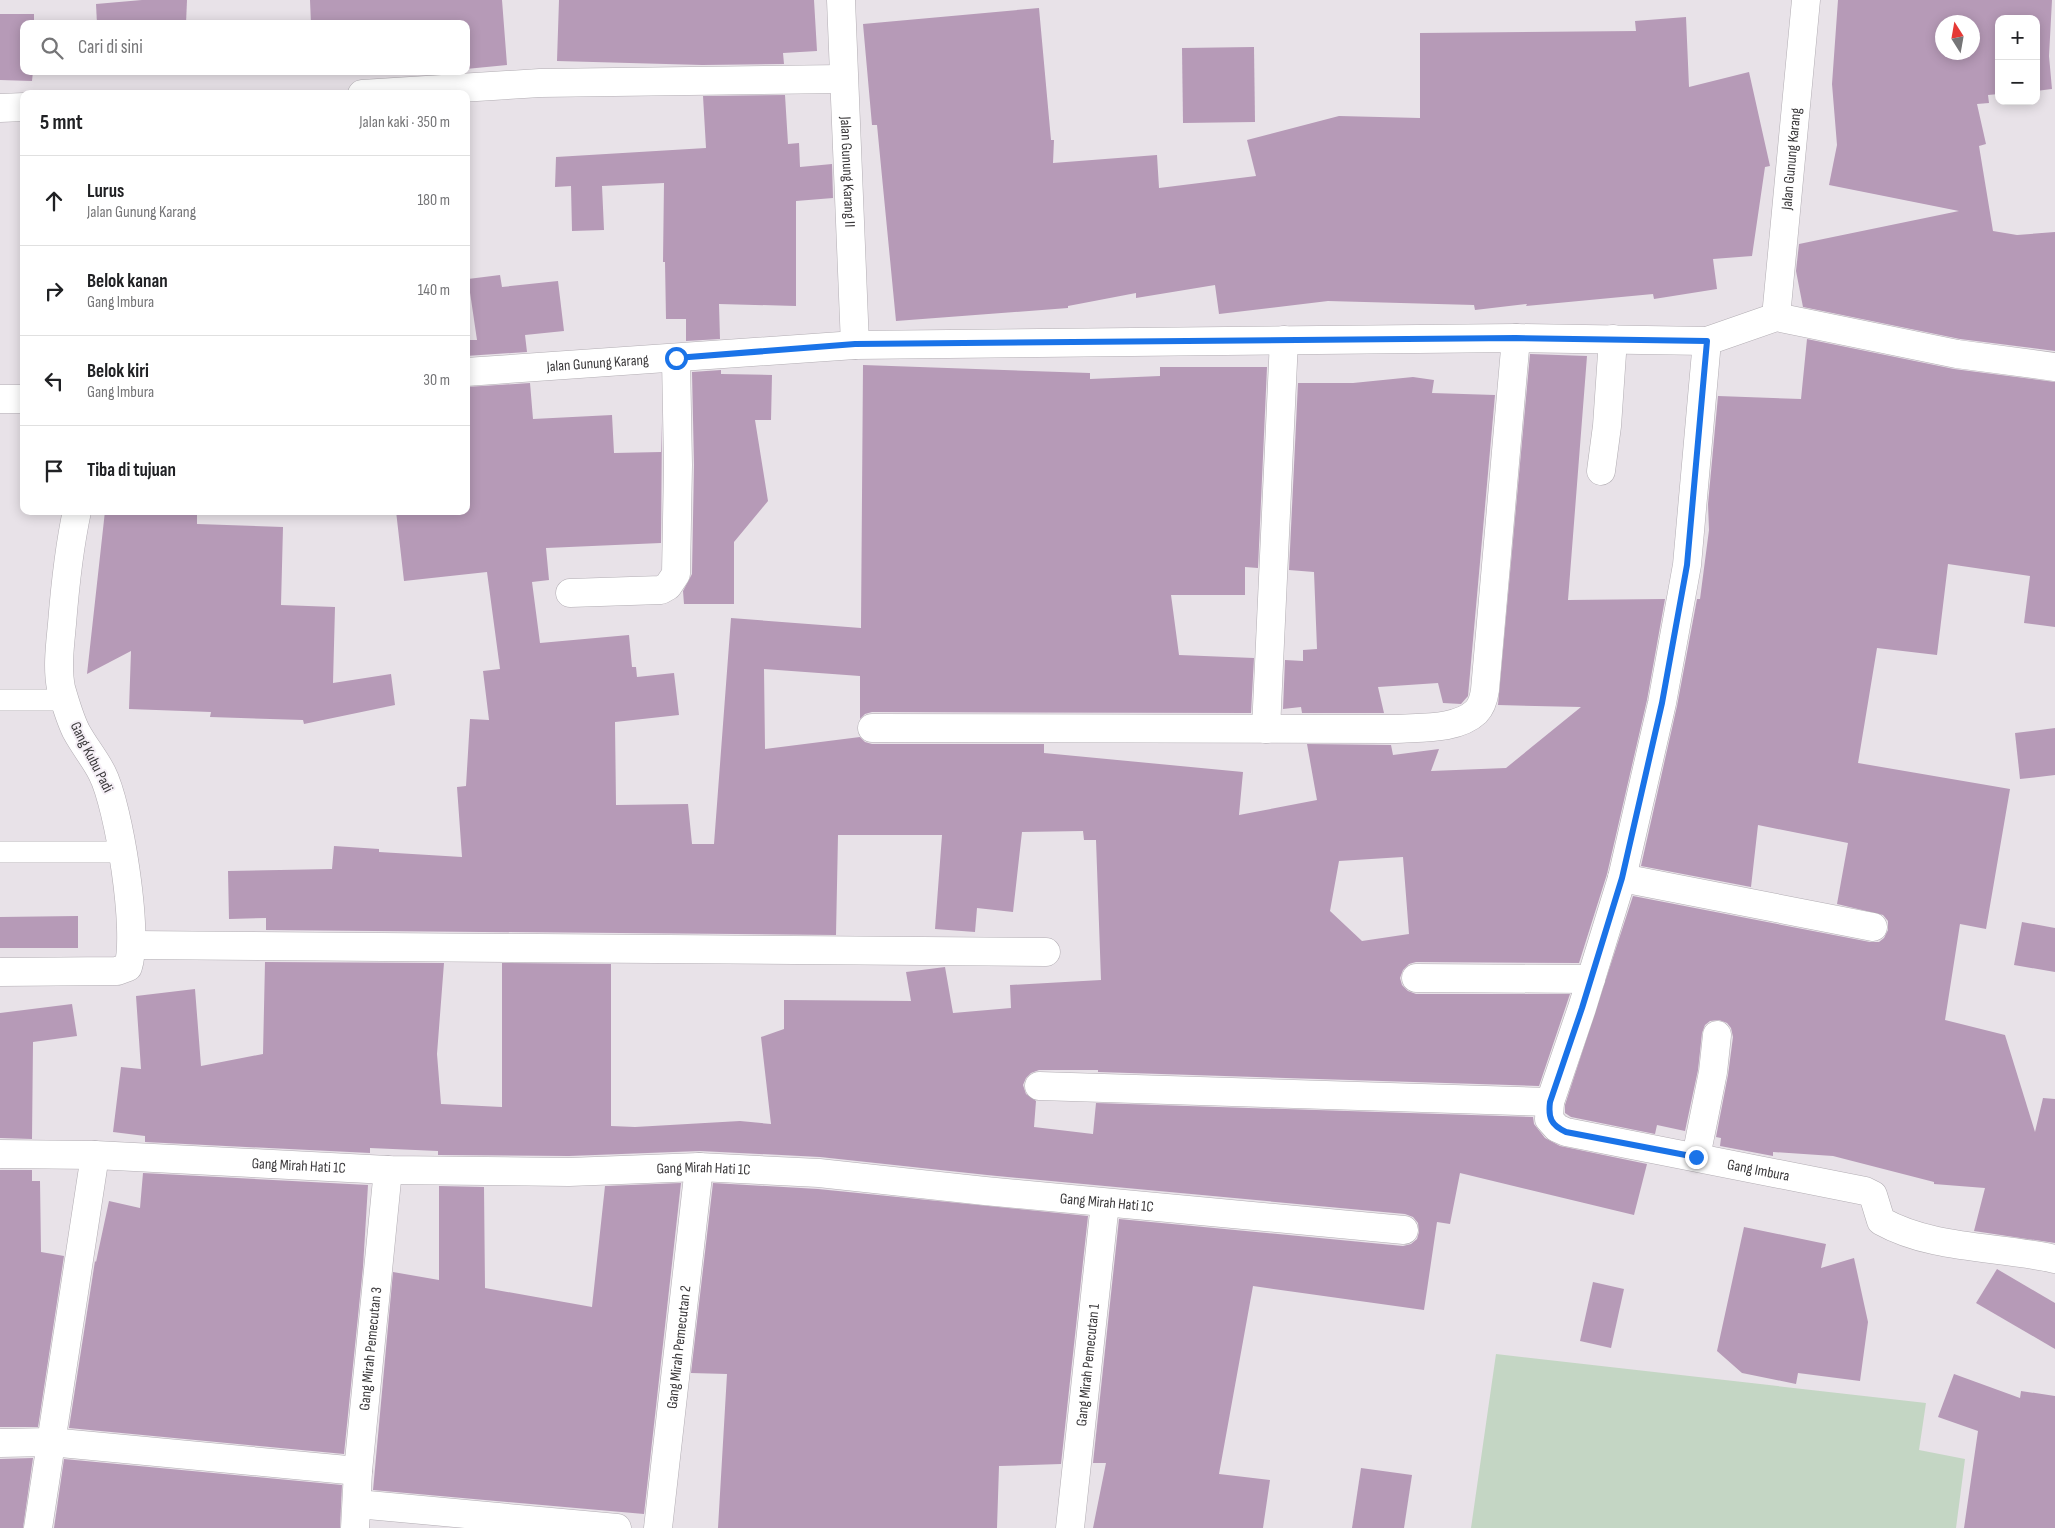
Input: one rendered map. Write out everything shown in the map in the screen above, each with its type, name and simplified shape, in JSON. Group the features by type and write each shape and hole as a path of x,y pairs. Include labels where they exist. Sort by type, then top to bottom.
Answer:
{"street":[{"name":"Jalan Gunung Karang II","path":"841,0 842,79 855,344"},
{"name":"Jalan Gunung Karang","path":"470,372 855,344 1516,338 1707,341 1776,317 1806,0"},
{"path":"427,90 540,83 842,79"},
{"path":"0,108 20,107"},
{"path":"1776,317 1957,354 2055,368"},
{"path":"872,728 1396,729 1442,725 1460,720 1477,711 1485,690 1516,338"},
{"path":"1266,729 1284,340"},
{"path":"1601,471 1607,426 1612,340"},
{"name":"Gang Imbura","path":"1707,341 1687,565 1662,703 1622,878 1550,1102 1549,1119 1557,1128 1566,1132 1865,1191 1872,1195 1881,1220 1902,1233 2055,1259"},
{"path":"570,593 661,590 668,586 676,574 678,475 676,358"},
{"path":"0,399 20,398"},
{"name":"Gang Kubu Padi","path":"76,515 65,584 59,658 61,688 76,731 102,773 113,800 123,852 132,945"},
{"path":"1622,878 1873,927"},
{"path":"0,972 117,971 128,967 132,945 1046,952"},
{"path":"1416,978 1591,979"},
{"path":"1696,1157 1713,1072 1717,1035"},
{"path":"1039,1086 1550,1102"},
{"name":"Gang Mirah Hati 1C","path":"0,1154 95,1155 388,1170 569,1172 699,1166 819,1172 1105,1203 1404,1230"},
{"path":"38,1528 95,1155"},
{"name":"Gang Mirah Pemecutan 2","path":"658,1528 699,1166"},
{"name":"Gang Mirah Pemecutan 3","path":"356,1516 358,1471 388,1170"},
{"name":"Gang Mirah Pemecutan 1","path":"1070,1528 1105,1203"},
{"path":"0,1443 50,1442 358,1471"},
{"path":"356,1516 617,1528"}],"lane":[{"path":"0,700 66,700"},
{"path":"0,852 123,852"}],"green space":[{"path":"1496,1354 1926,1403 1919,1450 1965,1459 1956,1528 1471,1528"}],"building":[{"path":"142,0 187,0 186,20 97,20 96,4"},
{"path":"310,0 502,0 507,65 470,69 470,20 311,20"},
{"path":"559,0 814,0 817,51 783,53 784,64 702,65 557,61"},
{"path":"1838,0 2052,0 2049,56 2052,89 2040,90 2040,15 1995,15 1995,94 1988,95 1989,103 1977,104 1986,144 1979,146 1993,231 2017,235 2055,232 2055,351 1960,339 1803,307 1796,271 1799,244 1959,211 1829,185 1837,145 1832,84"},
{"path":"1039,8 1051,140 1054,140 1053,163 1157,155 1159,188 1256,176 1247,140 1339,116 1420,118 1420,33 1636,31 1635,21 1686,17 1689,87 1749,72 1770,166 1765,167 1752,256 1713,259 1717,289 1654,299 1653,294 1475,310 1474,305 1328,301 1219,314 1215,285 1136,298 1136,293 1068,306 1068,308 896,321 877,125 872,125 863,24"},
{"path":"0,14 34,14 34,20 20,20 20,75 33,75 32,81 0,80"},
{"path":"1254,47 1255,122 1183,123 1182,48"},
{"path":"785,95 788,144 799,143 800,167 832,164 833,198 796,201 796,306 719,304 720,339 686,341 686,319 666,319 665,262 663,262 664,183 602,186 604,230 572,231 571,186 555,187 556,157 706,148 703,96"},
{"path":"500,275 502,287 558,281 564,331 525,335 527,352 470,356 470,340 477,340 470,293 470,279"},
{"path":"1807,339 1954,369 2055,382 2055,627 2024,623 2030,576 1948,564 1937,655 1877,648 1858,763 2010,789 1986,929 1960,924 1945,1020 2005,1035 2035,1132 2043,1098 2055,1099 2055,1243 1974,1231 1985,1188 1934,1184 1934,1182 1833,1156 1773,1152 1773,1156 1720,1146 1721,1138 1716,1137 1733,1037 1731,1028 1727,1023 1719,1020 1710,1021 1705,1025 1702,1033 1698,1070 1685,1131 1657,1125 1655,1134 1571,1117 1565,1113 1565,1105 1633,896 1870,942 1879,942 1884,938 1888,930 1888,921 1883,915 1837,904 1848,843 1758,825 1751,887 1641,866 1677,706 1697,599 1700,599 1709,530 1708,504 1718,396 1801,399"},
{"path":"1530,354 1587,356 1568,600 1665,599 1647,700 1607,874 1579,963 1416,962 1409,964 1403,970 1400,978 1402,985 1408,991 1416,994 1570,994 1539,1086 1098,1072 1098,1070 1039,1070 1031,1073 1023,1085 1026,1094 1036,1101 1034,1127 1093,1134 1096,1103 1533,1117 1534,1124 1545,1138 1560,1146 1647,1164 1634,1215 1460,1173 1450,1224 1437,1222 1424,1310 1253,1286 1219,1474 1270,1480 1263,1528 1093,1528 1106,1463 1093,1463 1119,1219 1403,1246 1411,1244 1417,1239 1419,1232 1418,1223 1413,1217 1405,1214 987,1175 820,1157 700,1151 569,1156 438,1155 438,1151 370,1148 370,1153 145,1142 145,1136 113,1132 121,1067 141,1069 136,996 195,989 201,1066 263,1054 265,962 444,963 437,1054 441,1104 502,1107 502,963 611,964 611,1126 635,1127 740,1121 771,1124 761,1037 784,1029 784,1000 911,1001 906,972 945,967 953,1013 1011,1008 1010,985 1101,980 1096,840 1084,840 1083,831 1022,832 1013,912 977,908 975,932 935,929 942,835 838,835 836,935 266,930 266,918 229,919 228,871 332,869 334,846 379,849 379,852 462,857 457,787 466,786 470,719 489,720 483,671 500,669 487,572 404,581 396,515 470,515 470,387 530,383 533,419 612,415 614,453 661,452 662,422 661,543 546,548 549,580 532,582 540,643 629,635 632,667 636,667 637,677 674,673 679,715 615,722 616,805 688,804 692,844 714,844 731,618 861,628 863,365 1090,373 1090,379 1160,376 1160,367 1267,367 1258,568 1245,567 1245,595 1171,595 1179,655 1254,658 1251,713 872,712 865,714 860,719 860,676 764,669 765,749 860,737 865,742 872,744 1044,744 1044,753 1243,772 1239,815 1317,800 1307,744 1391,745 1393,755 1439,749 1431,771 1506,768 1581,707 1498,705","holes":["1403,857 1409,934 1362,941 1330,911 1339,861"]},
{"path":"721,370 721,374 772,375 771,420 755,420 768,501 734,542 734,604 684,604 683,591 692,574 694,465 692,372"},
{"path":"1413,377 1434,380 1432,393 1495,395 1468,696 1461,704 1443,703 1438,683 1378,687 1384,713 1302,713 1301,707 1283,709 1285,660 1303,661 1303,650 1317,649 1314,572 1289,570 1298,383 1353,383"},
{"path":"105,515 197,515 197,524 283,527 281,605 335,607 333,683 391,674 395,705 304,724 303,720 210,717 211,712 129,709 131,651 87,674"},
{"path":"2055,728 2055,775 2020,779 2015,733"},
{"path":"78,916 78,948 0,948 0,917"},
{"path":"2022,922 2055,928 2055,972 2014,965"},
{"path":"72,1004 77,1036 33,1042 32,1139 0,1138 0,1013"},
{"path":"0,1170 32,1170 32,1181 40,1181 41,1252 64,1256 38,1427 0,1427"},
{"path":"143,1173 368,1185 363,1267 344,1454 69,1428 95,1261 109,1201 140,1208"},
{"path":"681,1183 644,1514 373,1490 393,1272 439,1280 439,1186 484,1187 485,1288 592,1307 605,1186"},
{"path":"713,1183 818,1189 1088,1216 1061,1464 999,1466 997,1528 718,1528 727,1374 691,1373"},
{"path":"1744,1227 1826,1244 1821,1268 1854,1258 1868,1322 1860,1381 1798,1373 1796,1384 1742,1373 1717,1351"},
{"path":"1997,1269 2055,1303 2055,1349 1976,1303"},
{"path":"1593,1282 1624,1289 1611,1348 1580,1341"},
{"path":"1954,1374 2020,1398 2021,1391 2055,1396 2055,1528 1964,1528 1978,1431 1938,1417"},
{"path":"33,1458 23,1528 0,1528 0,1459"},
{"path":"64,1459 342,1485 340,1528 54,1528"},
{"path":"1361,1468 1412,1475 1404,1528 1352,1528"}],"route":[{"path":"676,358 855,344 1516,338 1707,341 1687,565 1662,703 1622,878 1582,1008 1550,1102 1549,1112 1549,1119 1557,1128 1566,1132 1696,1157"}]}
